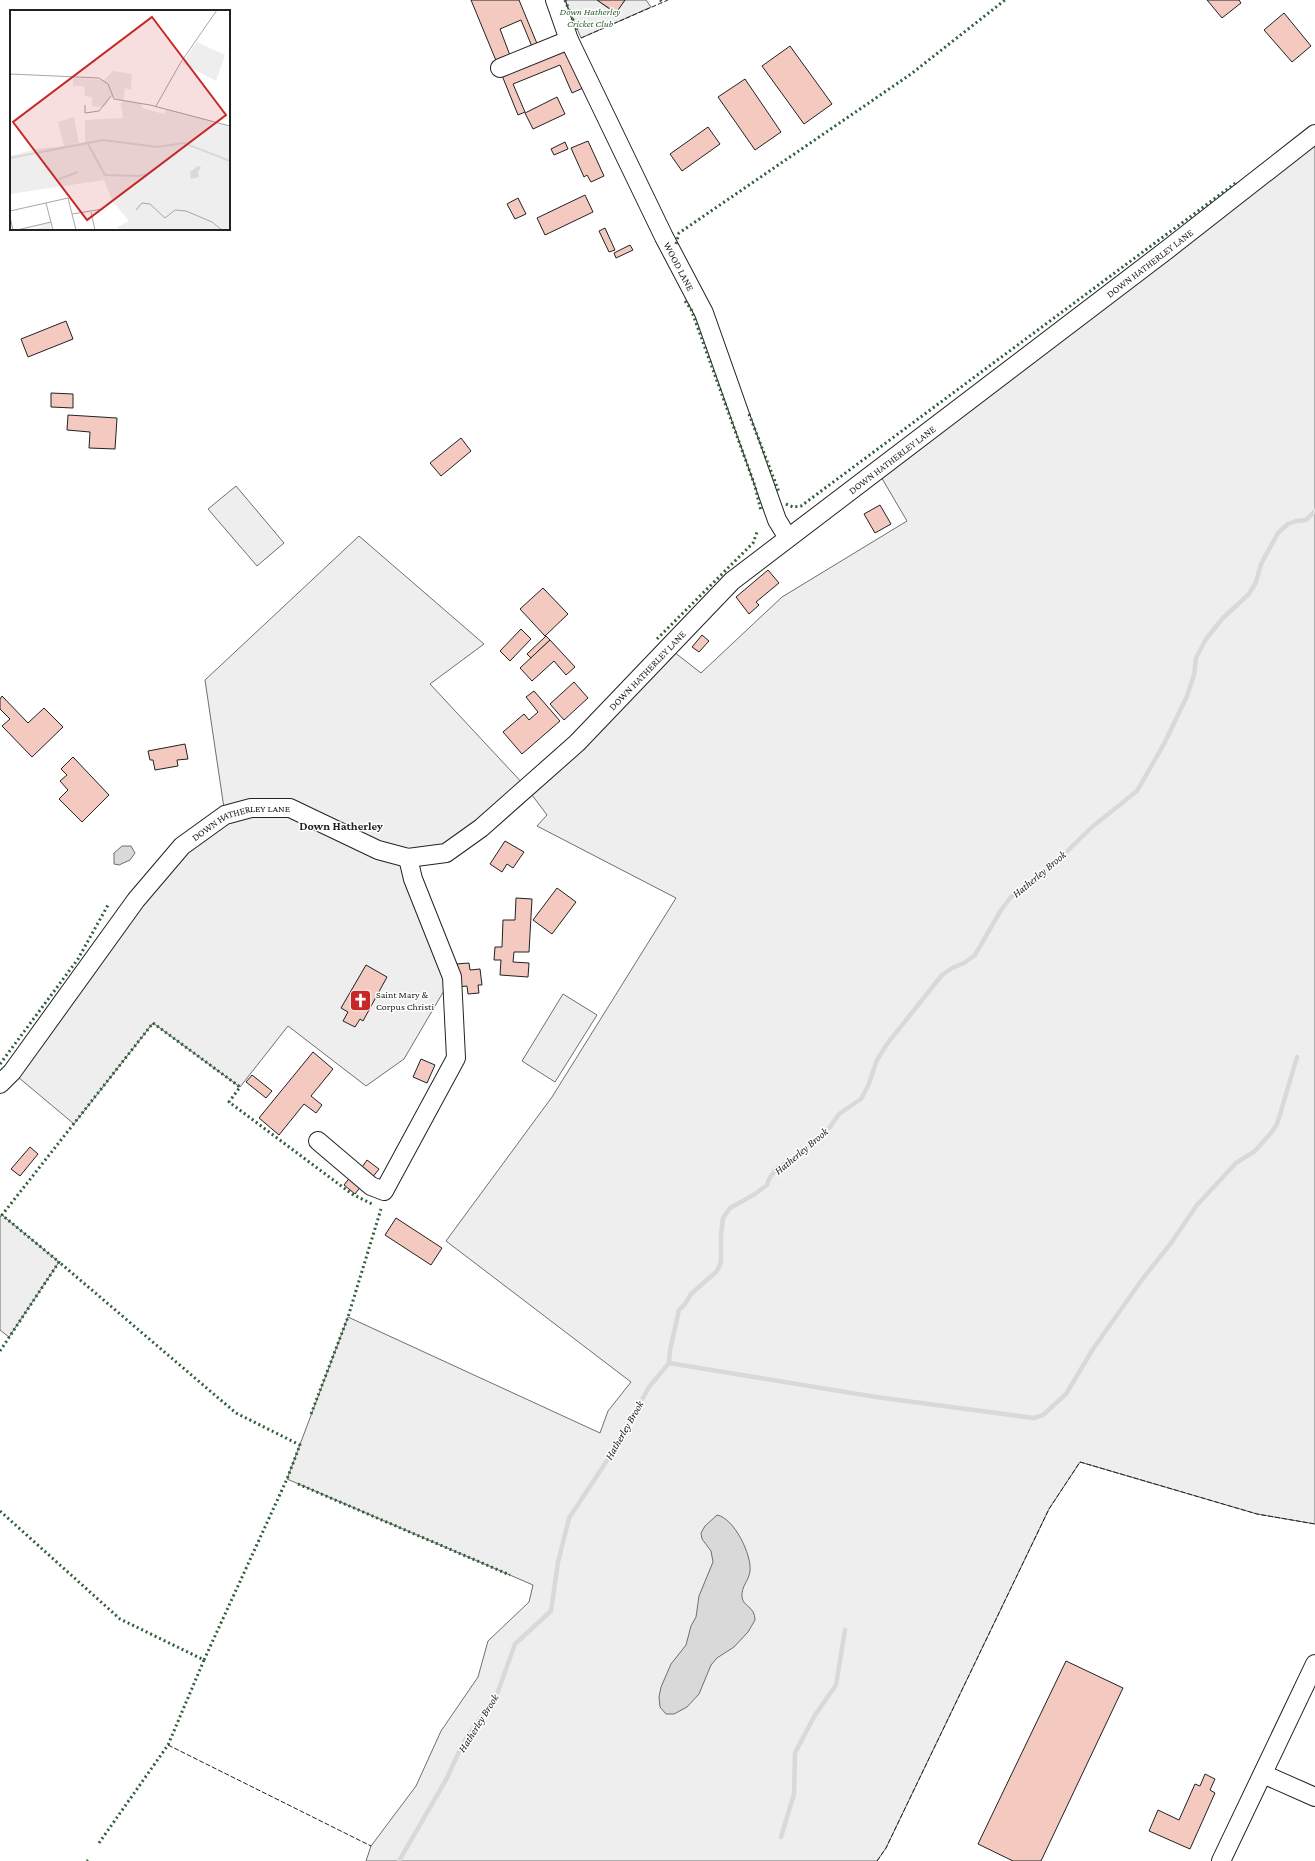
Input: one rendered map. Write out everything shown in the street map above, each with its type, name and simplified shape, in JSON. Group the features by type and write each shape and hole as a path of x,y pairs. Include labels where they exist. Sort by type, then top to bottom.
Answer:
{"street":[{"name":"WOOD LANE","path":"555,0 569,40 664,237 704,313 777,520 788,538"},
{"path":"500,68 569,40"},
{"name":"DOWN HATHERLEY LANE","path":"0,1084 12,1072 136,900 182,846 225,815 251,808 290,808 378,850 408,858 446,853 481,828 577,743 732,582 1168,249 1315,134"},
{"path":"318,1141 372,1186 384,1191 456,1058 452,977 414,879 408,858"},
{"path":"1221,1861 1315,1664"},
{"path":"1262,1774 1315,1797"}],"shaded area":[{"name":"Down Hatherley Cricket Club","path":"565,0 597,0 615,13 625,0 646,0 651,7 581,38"},
{"path":"1315,134 1315,1524 1257,1514 1080,1462 1049,1509 886,1848 877,1861 366,1861 371,1846 416,1786 441,1731 478,1677 488,1641 529,1602 533,1585 287,1479 348,1317 600,1433 608,1411 631,1382 446,1241 552,1097 676,898 537,826 547,815 526,787 669,648 701,673 782,597 907,521 877,470"},
{"path":"236,486 284,543 257,566 208,509"},
{"path":"359,536 484,644 430,684 526,787 446,853 408,858 452,977 404,1059 366,1086 288,1026 240,1087 153,1023 74,1124 12,1072 136,900 225,815 205,680"},
{"path":"122,846 131,846 135,853 130,860 119,865 114,864 114,853"},
{"path":"563,994 597,1015 555,1082 522,1061"},
{"path":"2,1215 59,1262 9,1337 0,1330 0,1217"},
{"path":"717,1515 730,1523 741,1538 745,1547 750,1564 750,1571 742,1597 744,1603 753,1612 755,1620 748,1632 734,1647 717,1658 711,1665 699,1694 687,1707 674,1714 666,1714 660,1707 659,1697 661,1687 671,1664 686,1645 691,1626 696,1617 699,1596 713,1562 711,1551 702,1539 701,1533 705,1526"}],"building":[{"path":"471,0 519,0 538,46 533,49 521,20 500,29 511,58 497,63"},
{"path":"597,0 625,0 616,13"},
{"path":"1207,0 1239,0 1241,3 1222,18"},
{"path":"1284,13 1311,46 1292,62 1264,30"},
{"path":"565,46 583,88 572,93 560,65 513,84 525,112 518,115 501,73"},
{"path":"790,46 832,104 804,124 762,66"},
{"path":"745,79 781,132 755,150 718,97"},
{"path":"557,97 565,114 533,129 525,113"},
{"path":"708,127 720,144 682,171 670,154"},
{"path":"588,141 604,176 591,182 587,175 584,177 571,148"},
{"path":"565,142 568,149 554,155 551,149"},
{"path":"585,195 593,212 545,235 537,218"},
{"path":"518,198 526,214 515,219 507,204"},
{"path":"605,228 615,250 609,252 599,231"},
{"path":"630,245 633,250 616,258 614,253"},
{"path":"66,321 73,339 28,357 21,339"},
{"path":"51,393 73,394 73,408 51,407"},
{"path":"68,415 117,418 115,449 89,448 90,432 67,430"},
{"path":"461,438 471,451 441,476 430,463"},
{"path":"880,505 891,524 875,533 864,514"},
{"path":"768,570 779,583 756,602 759,605 749,614 736,597"},
{"path":"543,588 568,614 545,636 520,609"},
{"path":"521,629 531,639 510,661 500,651"},
{"path":"702,635 709,641 699,652 692,647"},
{"path":"546,636 550,640 531,658 527,654"},
{"path":"550,640 575,667 566,675 554,661 532,681 520,668"},
{"path":"574,682 588,698 564,720 550,704"},
{"path":"534,691 560,721 522,754 503,732 524,714 529,720 538,712 526,697"},
{"path":"2,696 28,723 44,708 63,727 32,757 2,726 10,719 0,709 0,699"},
{"path":"185,744 188,759 177,760 178,766 155,770 153,760 150,760 148,751"},
{"path":"73,757 109,795 82,822 59,799 68,790 60,781 67,775 61,769"},
{"path":"505,841 524,852 513,868 507,864 502,872 490,864"},
{"path":"557,888 576,902 552,934 533,920"},
{"path":"516,898 532,899 529,952 514,952 513,962 529,963 528,977 500,975 501,960 494,960 495,947 502,947 503,920 515,920"},
{"path":"469,963 470,970 480,969 482,985 478,985 479,993 468,994 467,986 458,987 456,964"},
{"name":"Saint Mary & Corpus Christi","path":"366,965 387,977 363,1021 360,1019 355,1027 343,1021 348,1012 341,1008"},
{"path":"313,1052 333,1069 311,1096 322,1105 316,1113 304,1104 279,1135 259,1118"},
{"path":"421,1059 435,1065 427,1083 413,1077"},
{"path":"252,1075 272,1091 266,1098 246,1082"},
{"path":"30,1147 38,1154 20,1176 11,1169"},
{"path":"367,1160 379,1169 372,1178 360,1170"},
{"path":"351,1176 362,1185 355,1194 344,1185"},
{"path":"396,1218 442,1248 431,1265 385,1235"},
{"path":"1066,1661 1123,1688 1041,1861 1013,1861 978,1844"},
{"path":"1205,1774 1215,1779 1210,1790 1215,1793 1190,1849 1149,1831 1158,1810 1179,1820 1195,1784 1200,1786"}],"waterway":[{"name":"Hatherley Brook","path":"399,1861 447,1778 463,1743 497,1694 515,1644 551,1611 558,1562 569,1518 614,1450 649,1387 669,1363 670,1350 679,1310 691,1294 717,1271 721,1262 723,1218 730,1208 755,1194 767,1185 776,1169 802,1153 830,1127 839,1114 861,1099 868,1086 877,1060 887,1044 942,975 975,955 1001,910 1011,897 1055,863 1092,827 1137,791 1165,742 1187,696 1194,675 1196,658 1206,639 1223,618 1249,594 1256,582 1261,564 1278,533 1288,524 1306,520 1315,511"},
{"path":"669,1363 876,1397 1034,1418 1043,1415 1066,1394 1093,1349 1197,1205 1236,1163 1255,1151 1271,1133 1277,1124 1297,1057"},
{"path":"781,1837 794,1794 795,1753 815,1715 836,1685 845,1630"}],"hedge":[{"path":"565,0 577,30"},
{"path":"676,244 679,233 911,74 1005,0"},
{"path":"786,504 793,507 801,506 1237,182"},
{"path":"685,301 691,309 755,486 761,511"},
{"path":"749,414 779,492"},
{"path":"657,639 753,543 757,532"},
{"path":"0,1064 78,959 108,905"},
{"path":"0,1351 59,1262 2,1215 153,1023 240,1087 229,1102 352,1194 372,1204"},
{"path":"311,1414 348,1317 381,1209"},
{"path":"0,1511 120,1619 204,1660 287,1479 300,1445 236,1413 59,1262"},
{"path":"298,1484 510,1575"},
{"path":"99,1843 168,1745 204,1660"}],"fence":[{"path":"581,38 668,0"},
{"path":"877,1861 886,1848 1049,1509 1080,1462 1257,1514 1315,1524"},
{"path":"168,1745 371,1846"}],"place":[{"name":"Saint Mary & Corpus Christi","path":"360,1000"}],"district":[{"name":"Down Hatherley","path":"341,826"}]}
